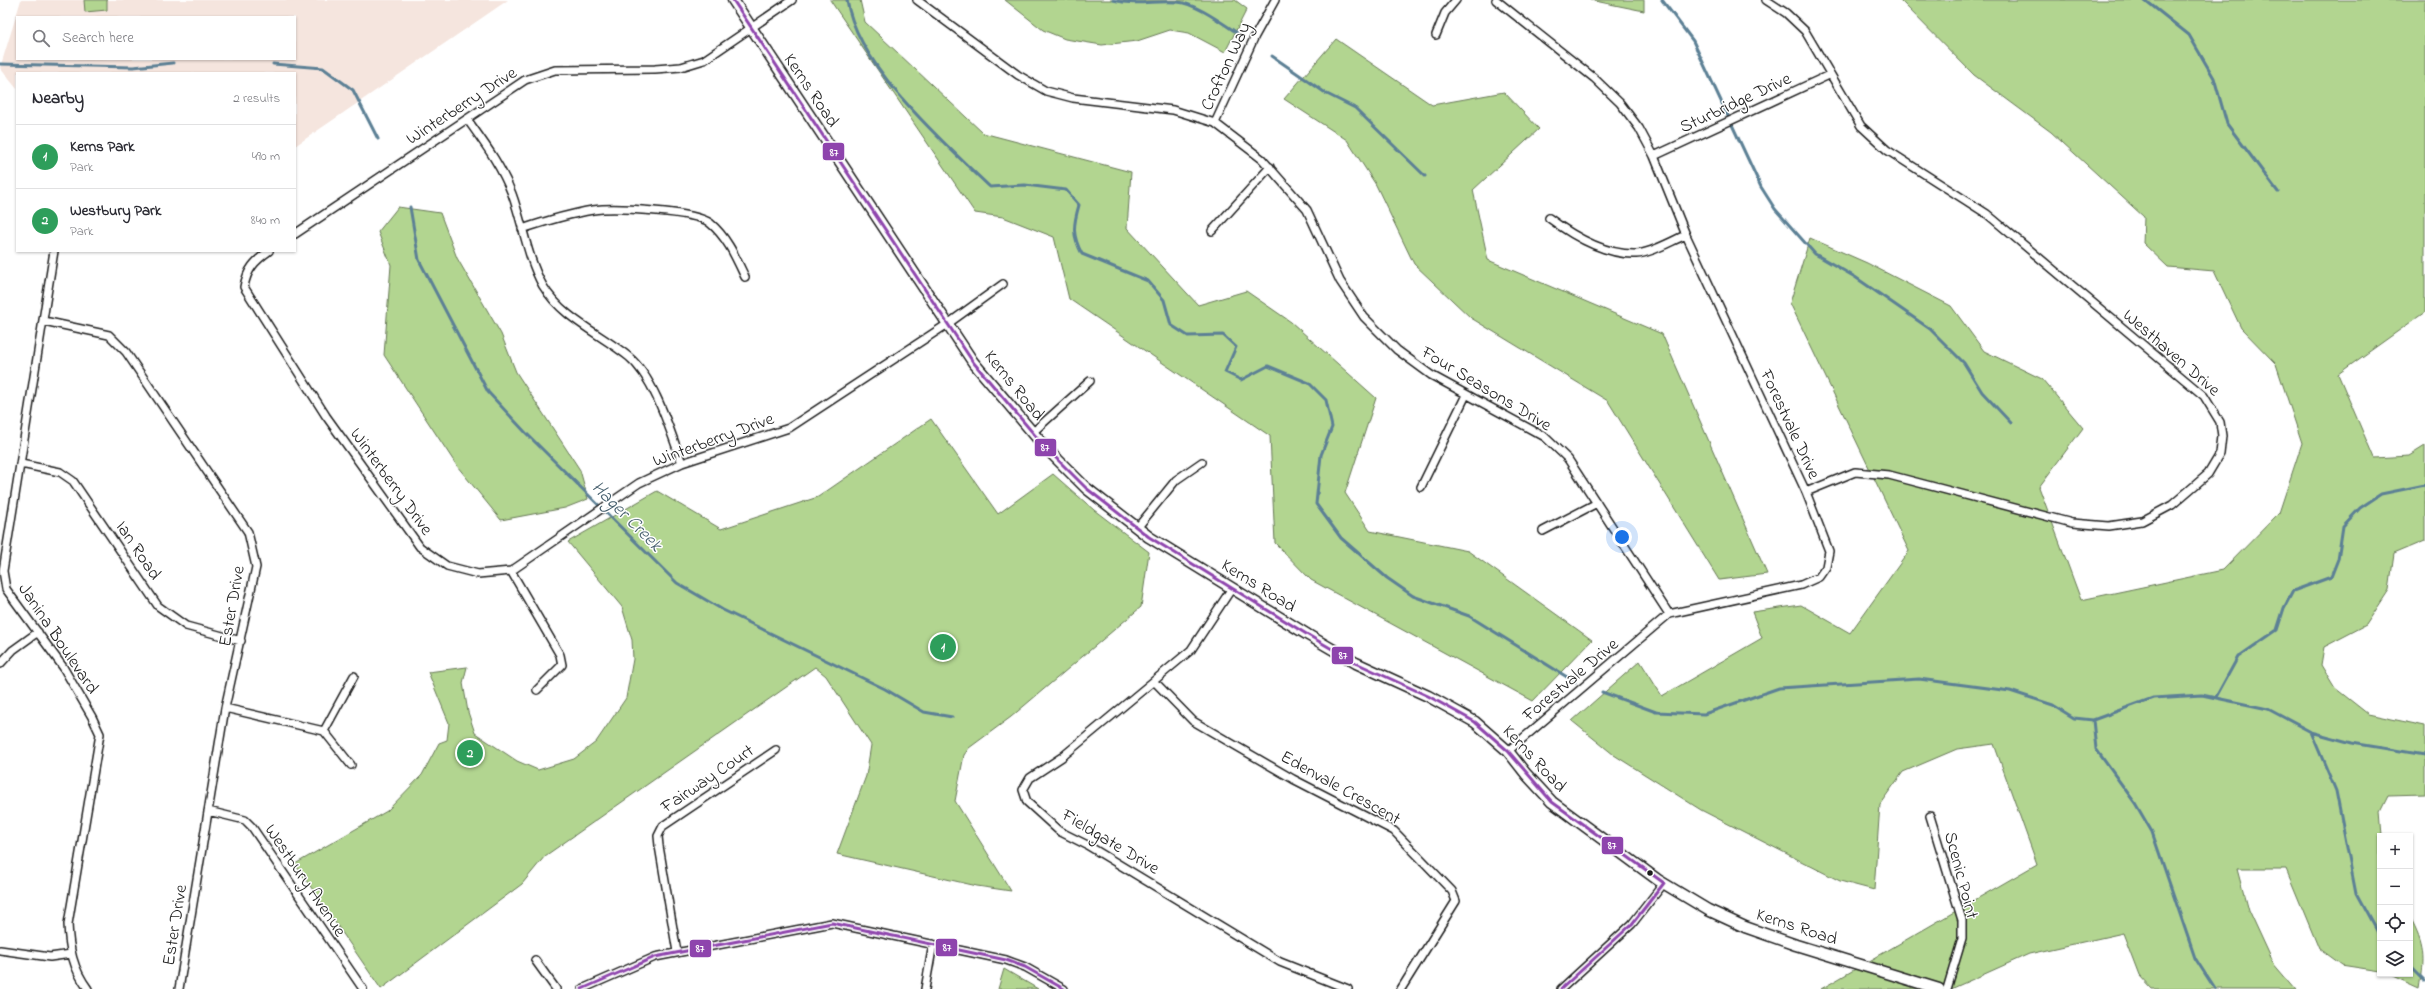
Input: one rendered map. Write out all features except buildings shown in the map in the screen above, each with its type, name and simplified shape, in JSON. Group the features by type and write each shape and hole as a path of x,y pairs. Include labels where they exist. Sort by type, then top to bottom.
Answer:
{"street":[{"name":"Kerns Road","path":"733,0 751,29 950,323 973,362 1032,433 1086,488 1137,528 1232,588 1356,663 1451,708 1475,722 1508,751 1526,774 1552,802 1592,833 1664,883 1708,910 1745,927 1939,989"},
{"path":"751,29 792,0"},
{"name":"Four Seasons Drive","path":"917,0 1018,75 1046,91 1073,98 1173,110 1215,123 1270,167 1307,210 1340,281 1364,318 1397,350 1431,375 1466,395 1498,410 1545,437 1568,458 1669,614"},
{"name":"Crofton Way","path":"1215,123 1255,36 1275,0"},
{"path":"1436,35 1445,13 1456,0"},
{"name":"Forestvale Drive","path":"1496,0 1594,78 1620,103 1639,128 1654,156 1686,235 1806,492 1829,551 1826,567 1819,577 1801,585 1669,614 1508,751"},
{"name":"Westhaven Drive","path":"1766,0 1786,13 1805,31 1829,75 1861,126 1887,150 1986,214 2204,396 2216,412 2220,422 2222,436 2220,454 2208,474 2172,505 2142,520 2109,526 2072,523 1888,475 1855,472 1806,492"},
{"name":"Winterberry Drive","path":"296,233 526,80 555,70 681,67 704,60 751,29"},
{"name":"Sturbridge Drive","path":"1654,156 1829,75"},
{"path":"467,119 500,165 532,262 548,292 574,318 630,358 649,384 660,406 682,463"},
{"path":"1212,231 1270,167"},
{"path":"522,229 559,217 595,210 693,215 710,222 724,237 745,277"},
{"path":"1549,218 1569,233 1613,252 1638,254 1686,235"},
{"name":"Janina Boulevard","path":"54,252 44,322 3,571 6,590 63,667 92,717 100,734 68,924 71,954 74,966 88,989"},
{"name":"Winterberry Drive","path":"268,252 254,262 246,277 244,287 326,416 420,547 447,566 478,574 511,572 639,483 682,463 789,428 950,323 1003,284"},
{"name":"Ester Drive","path":"44,322 109,335 126,352 248,532 256,567 241,641 225,708 179,989"},
{"path":"1032,433 1090,380"},
{"path":"1421,487 1466,395"},
{"path":"1137,528 1176,480 1202,462"},
{"name":"Ian Road","path":"21,464 60,472 73,481 158,606 186,626 241,641"},
{"path":"1543,531 1597,503"},
{"path":"511,572 560,655 562,665 537,690"},
{"name":"Fieldgate Drive","path":"1232,588 1191,650 1062,757 1030,778 1023,790 1027,802 1059,831 1087,845 1280,962 1348,989"},
{"path":"0,664 12,650 38,632"},
{"path":"324,731 354,676"},
{"name":"Edenvale Crescent","path":"1154,681 1193,721 1293,779 1394,831 1452,891 1456,901 1450,913 1438,927 1401,989"},
{"path":"225,708 324,731 351,765"},
{"name":"Fairway Court","path":"677,952 658,836 663,826 776,750"},
{"name":"Westbury Avenue","path":"208,812 245,820 252,827 363,989"},
{"name":"Scenic Point","path":"1930,816 1962,920 1962,939 1947,989"},
{"path":"1561,989 1632,924 1664,883"},
{"path":"582,989 632,966 677,952 832,923 1006,960 1025,968 1064,989"},
{"path":"925,989 934,944"},
{"path":"0,950 50,957 71,954"},
{"path":"535,960 556,989"}],"shaded area":[{"path":"21,0 508,0 296,145 296,72 16,72 16,88 0,68 16,16 16,60 296,60 296,16 16,16"}],"green space":[{"path":"84,0 107,0 107,10 85,12"},
{"path":"830,0 860,0 865,22 983,133 1131,172 1127,228 1198,305 1246,291 1291,322 1376,398 1345,493 1370,531 1468,551 1592,640 1533,701 1311,580 1275,543 1270,436 1069,299 1054,237 1003,217 975,213"},
{"path":"1005,0 1235,0 1247,9 1225,52 1189,33 1170,30 1137,41 1102,45 1065,39 1043,30"},
{"path":"1590,0 1644,0 1644,11"},
{"path":"1900,0 2425,0 2425,312 2338,374 2374,458 2409,456 2425,446 2425,541 2394,554 2389,590 2366,625 2324,647 2321,665 2335,688 2368,714 2425,726 2425,794 2388,795 2380,811 2382,833 2377,833 2377,971 2341,965 2319,949 2286,869 2237,869 2248,910 2272,962 2295,989 2152,989 2139,975 2123,933 2029,954 1951,989 1821,989 2037,864 1994,744 1957,749 1903,772 1880,804 1874,890 1840,881 1701,810 1614,755 1572,721 1640,661 1662,696 1762,638 1752,612 1801,605 1850,633 1909,551 1790,303 1810,238 1867,263 1951,306 1984,351 2042,379 2083,428 2039,487 2081,600 2223,570 2279,513 2302,443 2276,364 2241,328 2214,271 2168,267 2143,243 2144,217 2051,132 1974,75"},
{"path":"1336,39 1432,105 1504,92 1539,129 1473,190 1488,260 1662,334 1767,574 1719,580 1608,401 1471,318 1414,264 1376,185 1347,140 1284,99"},
{"path":"398,207 440,213 457,258 501,334 516,372 580,470 588,499 565,508 501,520 457,466 384,355 391,265 378,232"},
{"path":"931,419 998,514 1053,474 1094,510 1149,552 1141,607 1011,717 969,748 964,755 955,801 1011,891 977,886 837,854 866,776 871,745 826,676 815,667 545,856 522,884 381,989 295,864 387,811 422,775 439,743 447,740 449,723 428,672 467,667 463,683 468,712 475,733 517,761 538,770 574,759 596,742 626,698 633,659 632,640 622,607 568,542 657,491 721,529 818,497"},
{"path":"2413,923 2419,936 2423,960 2420,989 2394,977 2413,977"},
{"path":"1004,969 1038,989 998,989"}],"waterway":[{"path":"847,0 854,25 867,51 884,76 927,125 990,187 1025,185 1066,190 1079,205 1074,230 1076,241 1082,254 1148,281 1164,300 1171,325 1188,336 1223,335 1236,347 1225,372 1241,380 1268,366 1309,383 1326,400 1332,427 1321,455 1316,504 1341,538 1387,578 1413,596 1469,616 1575,682"},
{"path":"1113,0 1130,3 1185,3 1211,16 1242,36"},
{"path":"1662,0 1693,41 1761,187 1775,209 1815,254 1855,277 1930,329 1964,363 1982,392 2011,423"},
{"path":"2145,0 2189,35 2214,78 2227,124 2278,192"},
{"path":"1272,56 1327,94 1355,108 1425,176"},
{"name":"Hager Creek","path":"0,64 133,67 173,63"},
{"name":"Hager Creek","path":"273,64 323,68 353,90 378,139"},
{"name":"Hager Creek","path":"410,207 419,260 488,392 526,433 677,583 723,610 885,689 924,712 952,717"},
{"path":"2216,697 2238,657 2277,630 2284,608 2293,591 2331,577 2338,559 2343,526 2360,508 2381,494 2425,485"},
{"path":"1602,692 1656,712 1704,714 1779,688 1919,679 2010,691 2053,705 2074,718 2093,720 2153,698 2202,695 2268,709 2311,732 2352,743 2425,755"},
{"path":"2093,720 2096,749 2135,803 2152,832 2195,958 2215,989"},
{"path":"2311,732 2336,791 2356,894 2377,932"},
{"path":"2413,969 2425,981"}],"transit line":[{"name":"87","path":"733,0 973,362 1044,446 1086,488 1149,537 1308,635 1356,663 1428,696 1475,722 1508,751 1552,802 1664,883 1632,924 1561,989"},
{"name":"87","path":"582,989 655,957 832,923 1006,960 1025,967 1064,989"}],"place":[{"name":"Kerns Park","path":"943,647"},
{"name":"Westbury Park","path":"470,753"}]}
